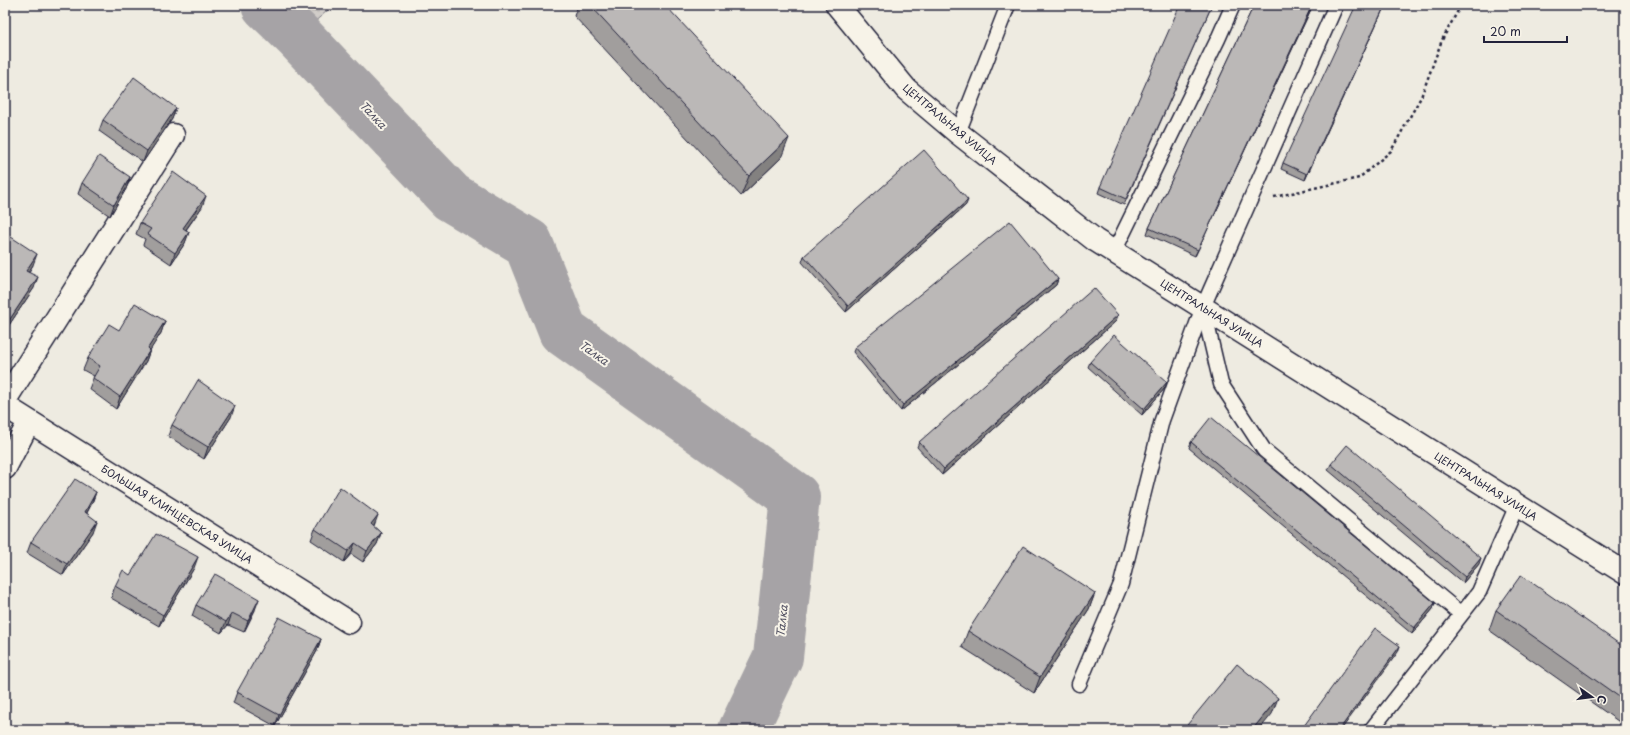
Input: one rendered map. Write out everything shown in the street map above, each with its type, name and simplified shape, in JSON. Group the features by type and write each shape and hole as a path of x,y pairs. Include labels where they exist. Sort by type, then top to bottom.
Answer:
{"street":[{"name":"ЦЕНТРАЛЬНАЯ УЛИЦА","path":"837,5 906,88 958,133 1096,240 1625,573"},
{"path":"5,400 174,136"},
{"name":"БОЛЬШАЯ КЛИНЦЕВСКАЯ УЛИЦА","path":"5,406 349,622"},
{"path":"5,468 29,422"}],"lane":[{"path":"958,133 1008,5"},
{"path":"1114,252 1218,39 1233,5"},
{"path":"1079,684 1121,584 1162,420 1203,308 1336,5"},
{"path":"1203,308 1221,384 1264,450 1461,614"},
{"path":"1372,730 1479,592 1517,505"}],"path":[{"path":"1249,203 1359,178 1391,151 1421,97 1442,40 1461,5"}],"green space":[{"path":"249,5 334,5 298,36"}],"building":[{"path":"590,5 665,5 789,138 749,176"},
{"path":"1180,5 1212,5 1126,199 1100,187"},
{"path":"1254,5 1312,5 1198,250 1149,228"},
{"path":"1356,5 1385,5 1307,174 1283,163"},
{"path":"134,77 176,108 147,151 103,120"},
{"path":"924,150 968,200 848,306 804,256"},
{"path":"99,156 130,177 114,205 82,183"},
{"path":"173,172 206,196 183,228 189,232 175,253 147,234 151,229 140,223"},
{"path":"1010,221 1058,279 903,405 855,347"},
{"path":"5,233 37,254 26,271 38,277 8,322 5,320"},
{"path":"1094,288 1118,315 944,469 919,442"},
{"path":"135,303 165,321 148,348 150,350 120,397 93,378 100,366 88,358 109,324 119,330"},
{"path":"1114,335 1167,382 1144,409 1090,362"},
{"path":"198,380 235,406 208,447 172,425"},
{"path":"1211,417 1435,603 1414,628 1191,442"},
{"path":"1347,445 1481,558 1465,577 1331,464"},
{"path":"75,479 96,492 85,512 97,521 67,564 31,542"},
{"path":"340,487 378,515 371,524 381,533 367,551 355,543 348,551 315,529"},
{"path":"156,534 198,557 163,615 115,586 123,570 130,575"},
{"path":"1023,546 1095,593 1040,677 968,631"},
{"path":"215,574 259,599 248,621 232,613 226,622 196,605"},
{"path":"1521,575 1625,648 1625,701 1496,610"},
{"path":"279,617 321,639 279,715 237,692"},
{"path":"1375,628 1400,646 1339,730 1301,730"},
{"path":"1237,664 1278,698 1252,730 1183,730"}],"waterway":[{"name":"Талка","path":"266,5 298,36 451,197 528,243 563,331 795,497 778,657 743,730"}]}
